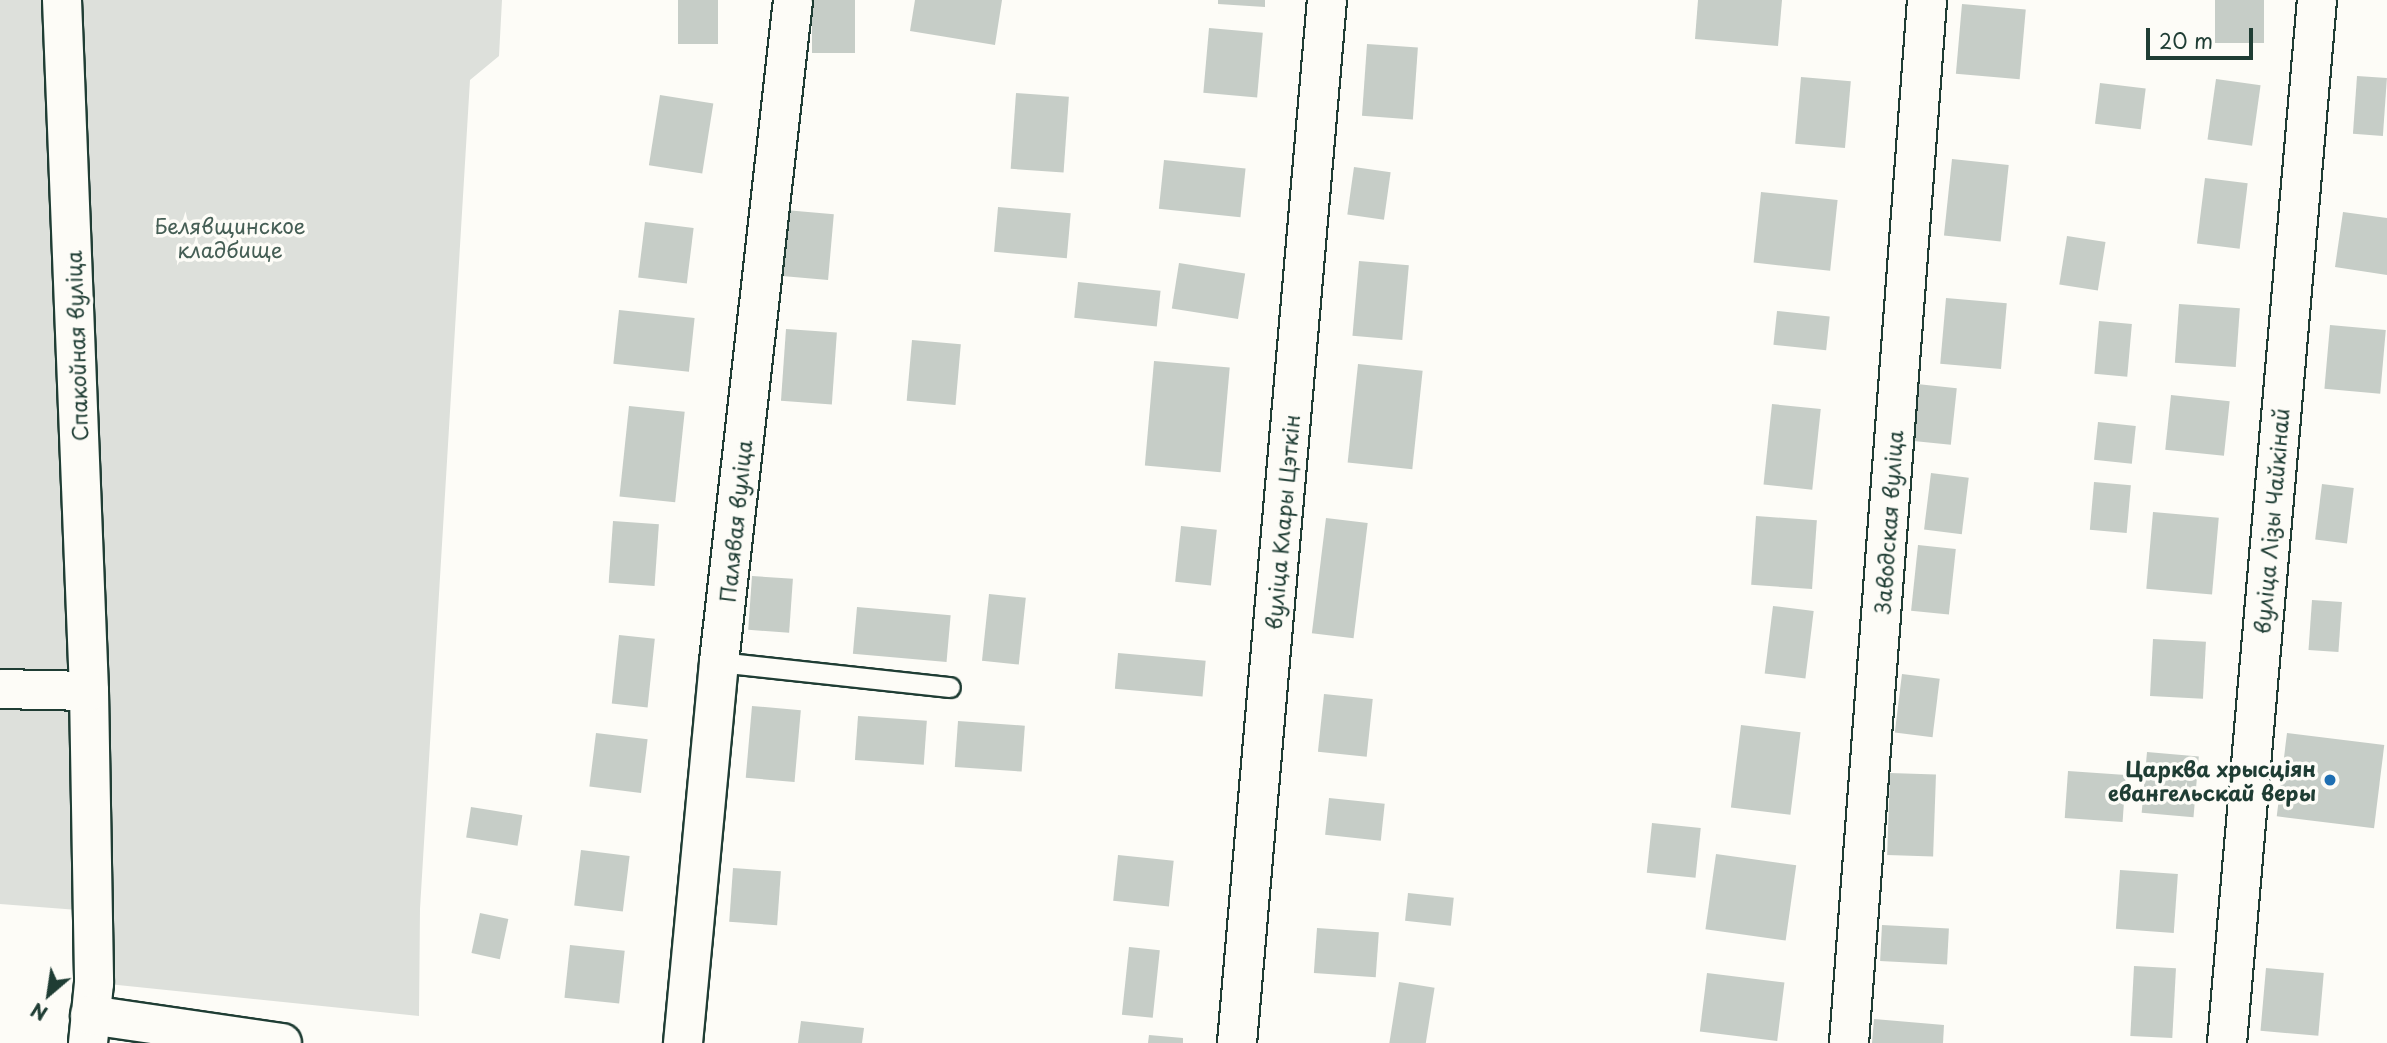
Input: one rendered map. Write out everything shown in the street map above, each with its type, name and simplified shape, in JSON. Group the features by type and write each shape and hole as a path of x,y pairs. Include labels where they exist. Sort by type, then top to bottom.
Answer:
{"street":[{"name":"Спакойная вуліца","path":"62,0 89,691 94,983 89,1029"},
{"name":"Палявая вуліца","path":"683,1043 719,663 793,0"},
{"name":"вуліца Клары Цэткін","path":"1237,1043 1327,0"},
{"name":"Заводская вуліца","path":"1849,1043 1927,0"},
{"name":"вуліца Лізы Чайкінай","path":"2227,1043 2317,0"},
{"path":"0,690 89,691"},
{"path":"89,1029 282,1043"}],"lane":[{"path":"719,663 950,687"}],"green space":[{"name":"Белявщинское кладбище","path":"0,0 502,0 499,56 470,80 420,909 419,1016 79,981 78,910 0,904"}],"building":[{"path":"678,0 718,0 718,44 678,44"},
{"path":"812,0 855,0 855,53 812,53"},
{"path":"915,0 1002,0 995,45 910,31"},
{"path":"1218,0 1265,0 1265,7 1218,4"},
{"path":"1698,0 1782,0 1778,46 1695,39"},
{"path":"2215,0 2264,0 2264,43 2215,43"},
{"path":"1962,4 2026,10 2020,79 1956,74"},
{"path":"1209,28 1263,33 1257,97 1203,93"},
{"path":"1367,44 1418,48 1413,119 1362,116"},
{"path":"2357,76 2387,78 2383,136 2353,134"},
{"path":"1801,77 1851,81 1845,148 1795,144"},
{"path":"2216,79 2261,85 2252,146 2208,139"},
{"path":"2100,83 2146,89 2141,129 2095,124"},
{"path":"1016,93 1069,97 1064,173 1011,169"},
{"path":"660,95 713,103 702,174 649,165"},
{"path":"1952,159 2009,165 2001,242 1944,236"},
{"path":"1164,160 1246,169 1240,217 1159,209"},
{"path":"1354,167 1391,172 1384,220 1347,215"},
{"path":"2205,178 2248,183 2240,249 2197,244"},
{"path":"1761,192 1838,200 1830,271 1754,263"},
{"path":"998,207 1071,213 1067,258 994,252"},
{"path":"785,210 834,214 828,280 779,276"},
{"path":"2343,212 2387,218 2387,275 2335,267"},
{"path":"645,222 694,228 687,284 638,278"},
{"path":"2067,236 2106,242 2098,290 2059,284"},
{"path":"1359,261 1409,265 1402,340 1352,336"},
{"path":"1179,263 1245,273 1238,319 1172,308"},
{"path":"1078,282 1161,291 1157,326 1074,318"},
{"path":"1946,298 2007,303 2001,369 1940,364"},
{"path":"2179,304 2240,308 2236,367 2175,363"},
{"path":"619,310 695,318 689,372 613,364"},
{"path":"1777,311 1830,317 1826,350 1773,345"},
{"path":"2099,321 2132,324 2127,377 2094,374"},
{"path":"2330,325 2386,330 2380,394 2324,389"},
{"path":"786,329 837,333 832,404 781,401"},
{"path":"912,340 961,344 955,405 907,401"},
{"path":"1154,361 1230,368 1221,472 1145,466"},
{"path":"1358,364 1423,371 1412,469 1348,462"},
{"path":"1917,384 1957,388 1951,445 1911,441"},
{"path":"2171,395 2230,401 2224,456 2165,450"},
{"path":"1772,404 1821,409 1812,490 1764,485"},
{"path":"629,406 685,412 675,502 619,497"},
{"path":"2098,422 2136,426 2132,464 2094,460"},
{"path":"1931,473 1969,478 1962,534 1924,530"},
{"path":"2094,482 2131,485 2127,533 2090,530"},
{"path":"2322,484 2354,488 2347,543 2315,540"},
{"path":"2153,512 2219,518 2212,594 2146,589"},
{"path":"1756,516 1817,520 1812,589 1751,585"},
{"path":"1326,518 1368,523 1354,638 1312,633"},
{"path":"613,521 659,524 655,586 609,583"},
{"path":"1181,526 1217,530 1211,585 1175,582"},
{"path":"1918,545 1956,549 1949,615 1911,611"},
{"path":"752,576 793,579 789,633 748,630"},
{"path":"989,594 1026,598 1019,665 982,661"},
{"path":"2312,600 2342,602 2338,652 2309,650"},
{"path":"1773,606 1814,611 1805,678 1765,673"},
{"path":"857,607 951,615 947,662 853,654"},
{"path":"619,635 655,639 648,707 612,704"},
{"path":"2153,639 2206,642 2203,699 2150,696"},
{"path":"1118,653 1206,661 1203,697 1115,689"},
{"path":"1902,674 1940,679 1933,737 1895,733"},
{"path":"1324,694 1373,699 1367,757 1318,752"},
{"path":"752,706 801,710 795,782 746,778"},
{"path":"858,716 927,721 924,765 855,760"},
{"path":"958,721 1025,726 1022,772 955,767"},
{"path":"1741,725 1801,732 1790,815 1731,807"},
{"path":"596,733 648,739 641,793 589,787"},
{"name":"Царква хрысціян евангельскай веры","path":"2287,733 2384,745 2374,828 2277,816"},
{"path":"2147,752 2199,757 2193,817 2142,813"},
{"path":"2068,771 2126,775 2123,822 2065,818"},
{"path":"1890,773 1936,775 1933,857 1887,855"},
{"path":"1329,798 1385,804 1381,841 1325,835"},
{"path":"471,807 522,815 518,846 466,838"},
{"path":"1652,823 1701,828 1696,878 1647,873"},
{"path":"581,850 630,856 623,912 574,906"},
{"path":"1716,854 1796,865 1786,941 1705,929"},
{"path":"1118,855 1174,861 1169,907 1113,901"},
{"path":"733,868 781,871 777,925 729,922"},
{"path":"2120,870 2178,874 2174,933 2116,929"},
{"path":"1408,893 1454,898 1451,926 1405,921"},
{"path":"480,913 508,919 500,959 471,953"},
{"path":"1882,925 1949,929 1947,964 1880,961"},
{"path":"1317,928 1379,932 1376,977 1314,973"},
{"path":"570,945 625,951 619,1003 564,998"},
{"path":"1129,947 1160,950 1153,1018 1122,1015"},
{"path":"2134,966 2176,968 2172,1038 2130,1036"},
{"path":"2266,968 2324,973 2318,1036 2261,1031"},
{"path":"1707,973 1784,983 1777,1041 1700,1032"},
{"path":"1399,982 1435,988 1426,1043 1389,1043"},
{"path":"1874,1019 1944,1025 1943,1043 1872,1043"},
{"path":"801,1021 864,1028 862,1043 798,1043"},
{"path":"1149,1035 1183,1038 1183,1043 1148,1043"}],"place":[{"name":"Царква хрысціян евангельскай веры","path":"2330,780"}]}
